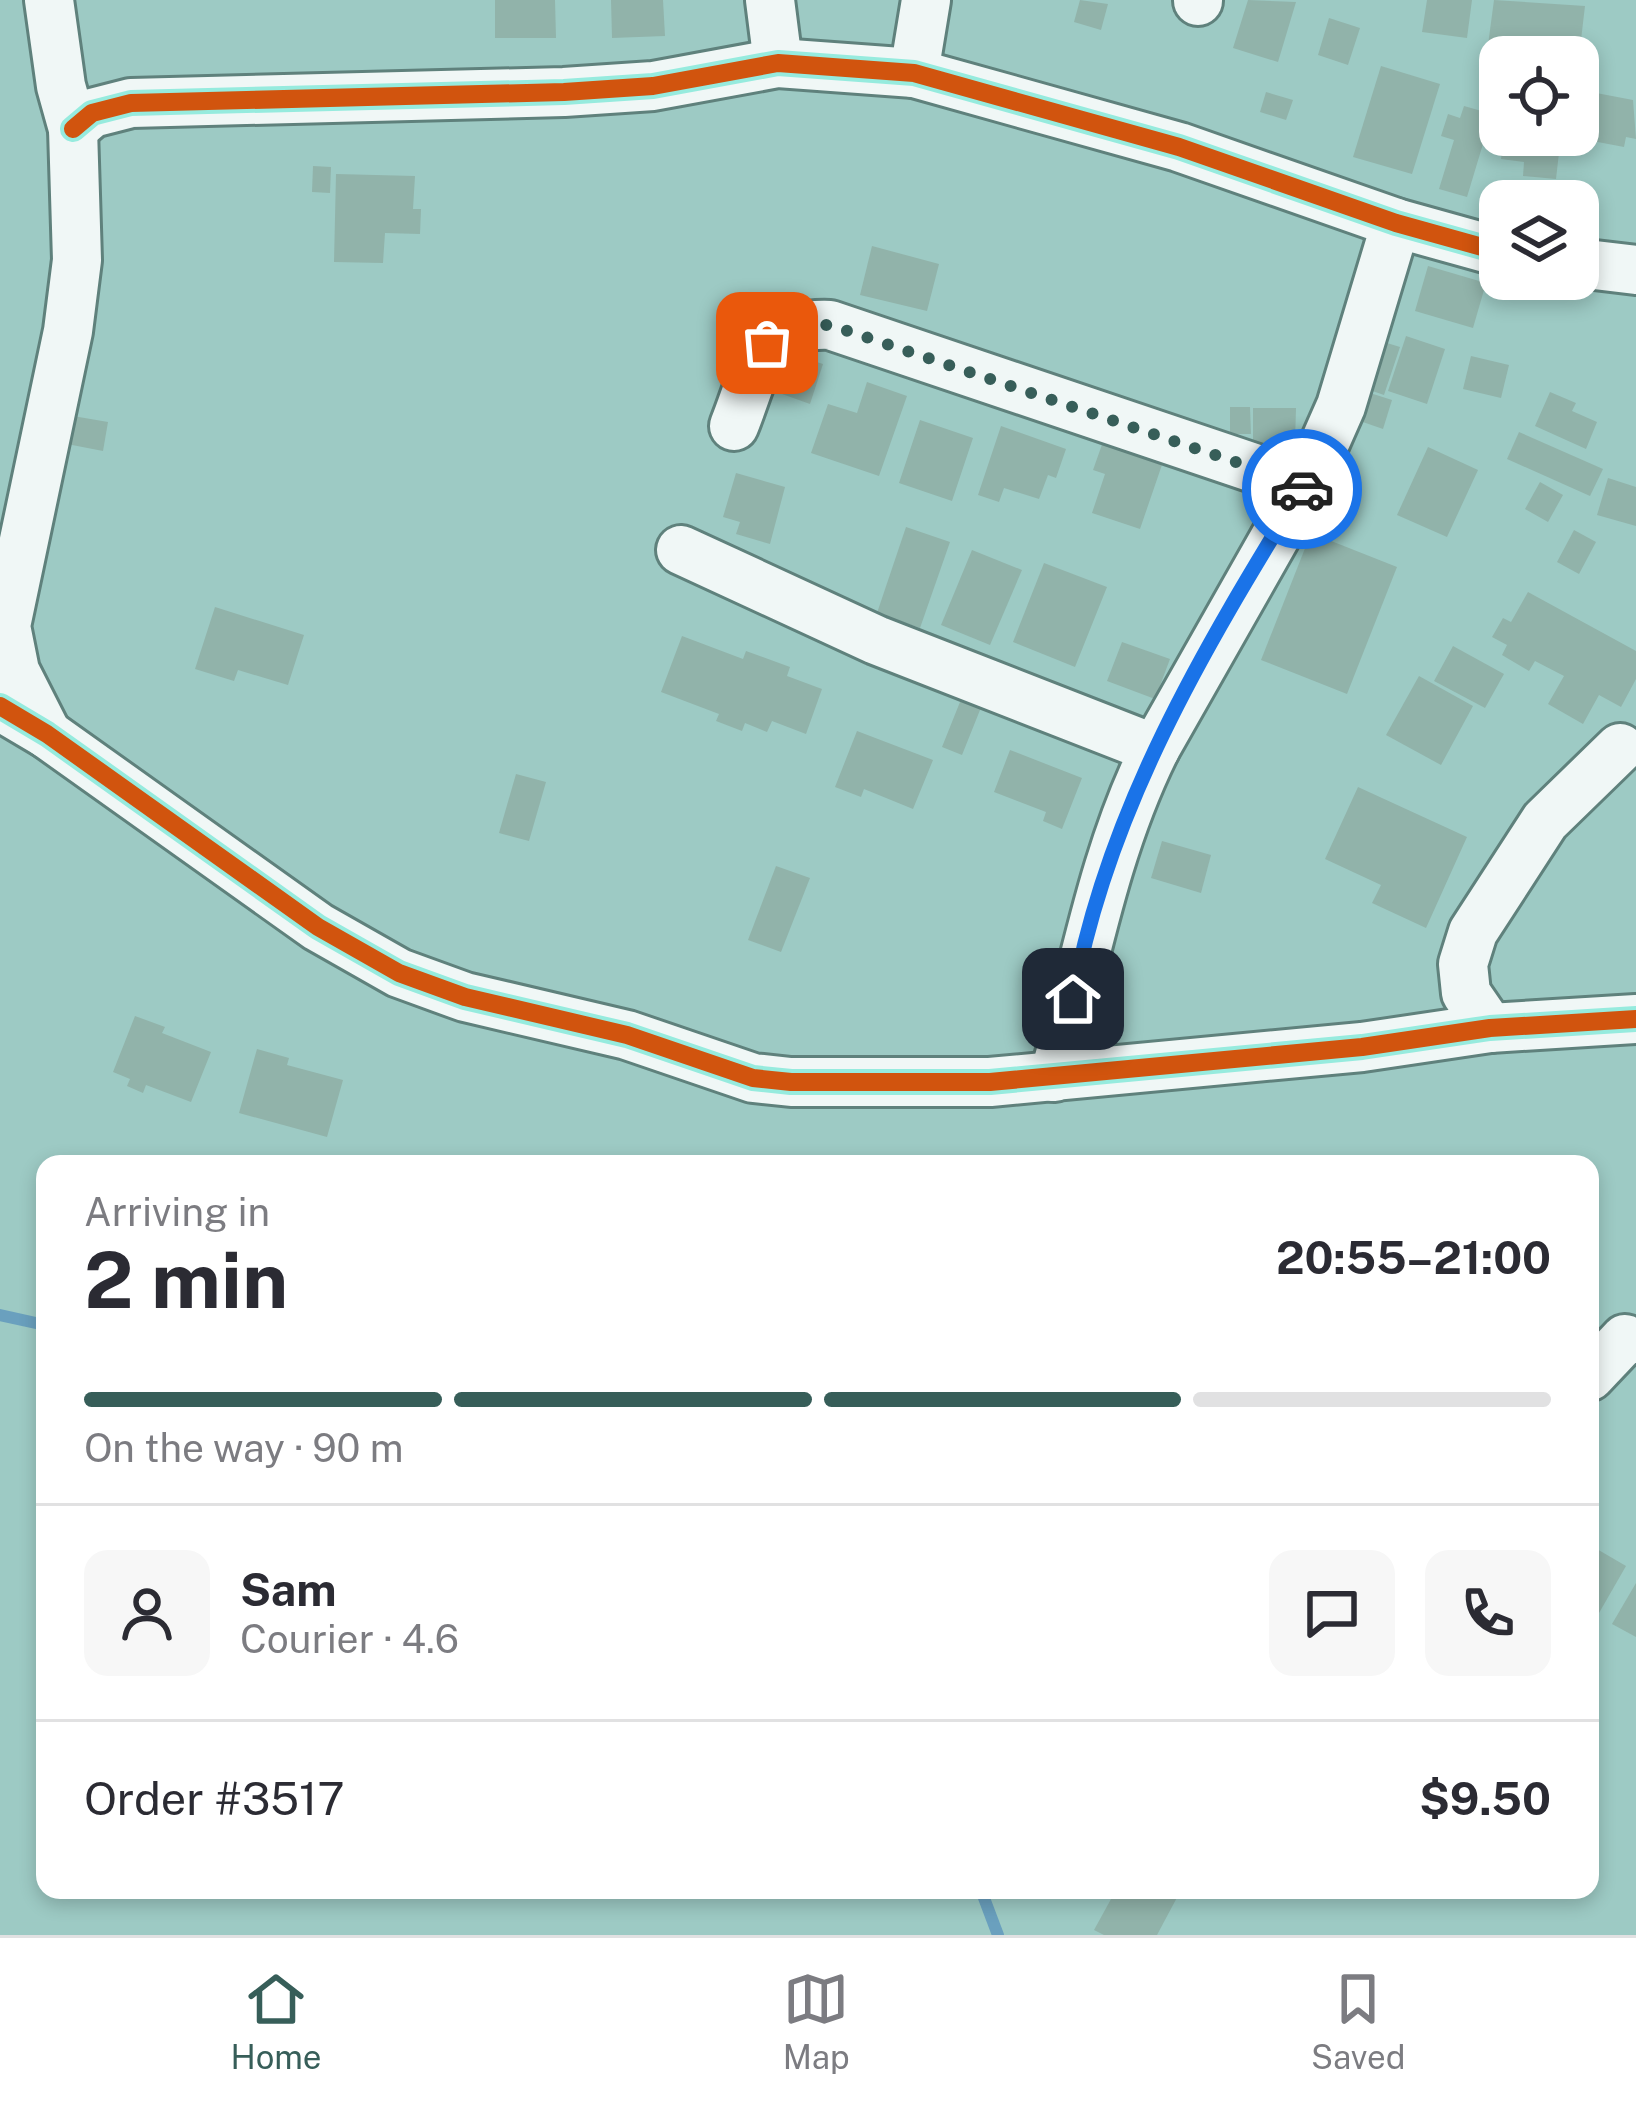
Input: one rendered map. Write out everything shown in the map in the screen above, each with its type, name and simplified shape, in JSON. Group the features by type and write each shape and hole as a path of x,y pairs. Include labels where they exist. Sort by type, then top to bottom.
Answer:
{"street":[{"path":"46,734 14,671 6,626 68,331 76,260 73,128 61,86 49,0"},
{"path":"770,0 778,63"},
{"path":"914,73 926,0"},
{"path":"73,128 92,113 131,103 564,92 653,86 778,63 914,73 1179,147 1396,224 1479,246"},
{"path":"1054,1077 1094,908 1129,801 1304,485 1342,406 1396,224"},
{"path":"1599,265 1636,270"},
{"path":"734,426 767,343 797,324 830,325 1304,485"},
{"path":"681,550 876,640 1155,749"},
{"path":"0,706 318,927 399,973 465,997 573,1019 753,1078 990,1082 1362,1047 1490,1028 1636,1019"},
{"path":"1490,1028 1466,993 1463,964 1473,932 1545,820 1620,748"},
{"path":"1599,1368 1632,1338"}],"building":[{"path":"495,0 555,0 556,38 495,38"},
{"path":"611,0 663,0 665,36 612,38"},
{"path":"1080,0 1108,4 1101,30 1074,22"},
{"path":"1248,0 1296,2 1278,62 1233,48"},
{"path":"1427,0 1472,0 1467,38 1422,32"},
{"path":"1494,0 1585,6 1581,36 1489,36"},
{"path":"1329,18 1360,28 1348,65 1318,55"},
{"path":"1381,66 1440,84 1412,174 1353,157"},
{"path":"1266,92 1293,100 1286,120 1260,112"},
{"path":"1599,94 1633,100 1636,139 1626,137 1624,147 1599,142"},
{"path":"1464,106 1479,110 1479,156 1467,197 1439,189 1454,140 1441,136 1448,114 1460,118"},
{"path":"1559,156 1556,179 1523,176 1524,162 1501,159"},
{"path":"313,166 331,167 330,193 312,192"},
{"path":"336,174 415,176 413,209 421,209 420,234 385,233 383,263 334,262"},
{"path":"872,246 939,264 927,311 860,295"},
{"path":"1428,266 1479,281 1481,300 1473,328 1415,311"},
{"path":"1406,336 1445,349 1427,404 1388,391"},
{"path":"1374,339 1400,347 1384,395 1358,386"},
{"path":"795,355 823,364 810,404 782,394"},
{"path":"1471,356 1509,365 1501,398 1463,389"},
{"path":"867,382 907,396 879,476 811,453 828,404 857,413"},
{"path":"1550,392 1576,403 1572,411 1597,422 1586,449 1535,426"},
{"path":"1370,393 1392,400 1383,429 1360,421"},
{"path":"1230,407 1250,407 1251,434 1230,434"},
{"path":"1253,408 1296,408 1295,443 1253,443"},
{"path":"73,416 108,422 103,451 67,444"},
{"path":"920,420 973,438 952,501 899,483"},
{"path":"1001,426 1066,449 1056,478 1048,475 1039,499 1004,488 999,502 978,495"},
{"path":"1519,432 1603,469 1590,496 1507,459"},
{"path":"1105,436 1165,456 1140,529 1092,513 1105,474 1093,470"},
{"path":"1428,447 1478,470 1447,537 1397,515"},
{"path":"736,473 785,487 770,544 736,534 740,522 723,517"},
{"path":"1608,478 1636,487 1636,526 1597,515"},
{"path":"1540,482 1563,495 1548,522 1525,509"},
{"path":"906,527 950,542 920,628 877,613"},
{"path":"1574,530 1596,542 1579,574 1557,562"},
{"path":"1311,533 1397,567 1347,694 1261,660"},
{"path":"972,550 1022,570 990,645 941,625"},
{"path":"1044,563 1107,587 1075,667 1013,642"},
{"path":"1528,592 1636,651 1636,679 1621,707 1599,695 1583,724 1548,704 1564,676 1535,661 1529,671 1502,655 1507,645 1492,637 1503,618 1511,622"},
{"path":"215,607 304,635 288,685 238,670 234,681 195,669"},
{"path":"682,636 743,659 746,651 790,667 787,676 822,689 806,734 772,721 767,732 745,723 742,731 716,721 719,714 661,692"},
{"path":"1122,642 1170,659 1155,699 1107,681"},
{"path":"1453,646 1504,674 1485,708 1434,681"},
{"path":"1419,676 1473,706 1441,765 1386,735"},
{"path":"962,697 982,705 962,755 942,747"},
{"path":"857,731 933,760 913,809 864,789 861,797 835,787"},
{"path":"1010,750 1082,778 1062,829 1043,821 1046,812 994,792"},
{"path":"516,774 546,782 529,841 499,833"},
{"path":"1358,787 1467,837 1426,928 1372,903 1381,885 1325,859"},
{"path":"1162,841 1211,855 1201,893 1151,878"},
{"path":"776,866 810,878 781,952 748,940"},
{"path":"135,1016 165,1027 162,1033 211,1052 191,1102 146,1085 143,1093 127,1086 130,1079 113,1072"},
{"path":"257,1049 289,1058 287,1065 343,1080 327,1137 239,1113"},
{"path":"1599,1550 1626,1566 1599,1613"},
{"path":"1636,1583 1636,1637 1612,1624"},
{"path":"1111,1899 1176,1899 1157,1935 1104,1935 1094,1930"}],"waterway":[{"path":"0,1315 36,1323"},
{"path":"984,1899 998,1935"}],"cycle path":[{"path":"73,129 92,113 131,103 564,92 653,86 778,63 914,73 1179,147 1396,223 1479,246"},
{"path":"0,706 47,734 318,927 399,973 465,997 627,1035 753,1078 990,1082 1362,1047 1490,1028 1636,1019"}],"way so far":[{"path":"767,343 797,324 830,325 1304,485 1302,489"}],"route":[{"path":"1073,999 1094,908 1129,801 1249,577 1302,489"}]}
